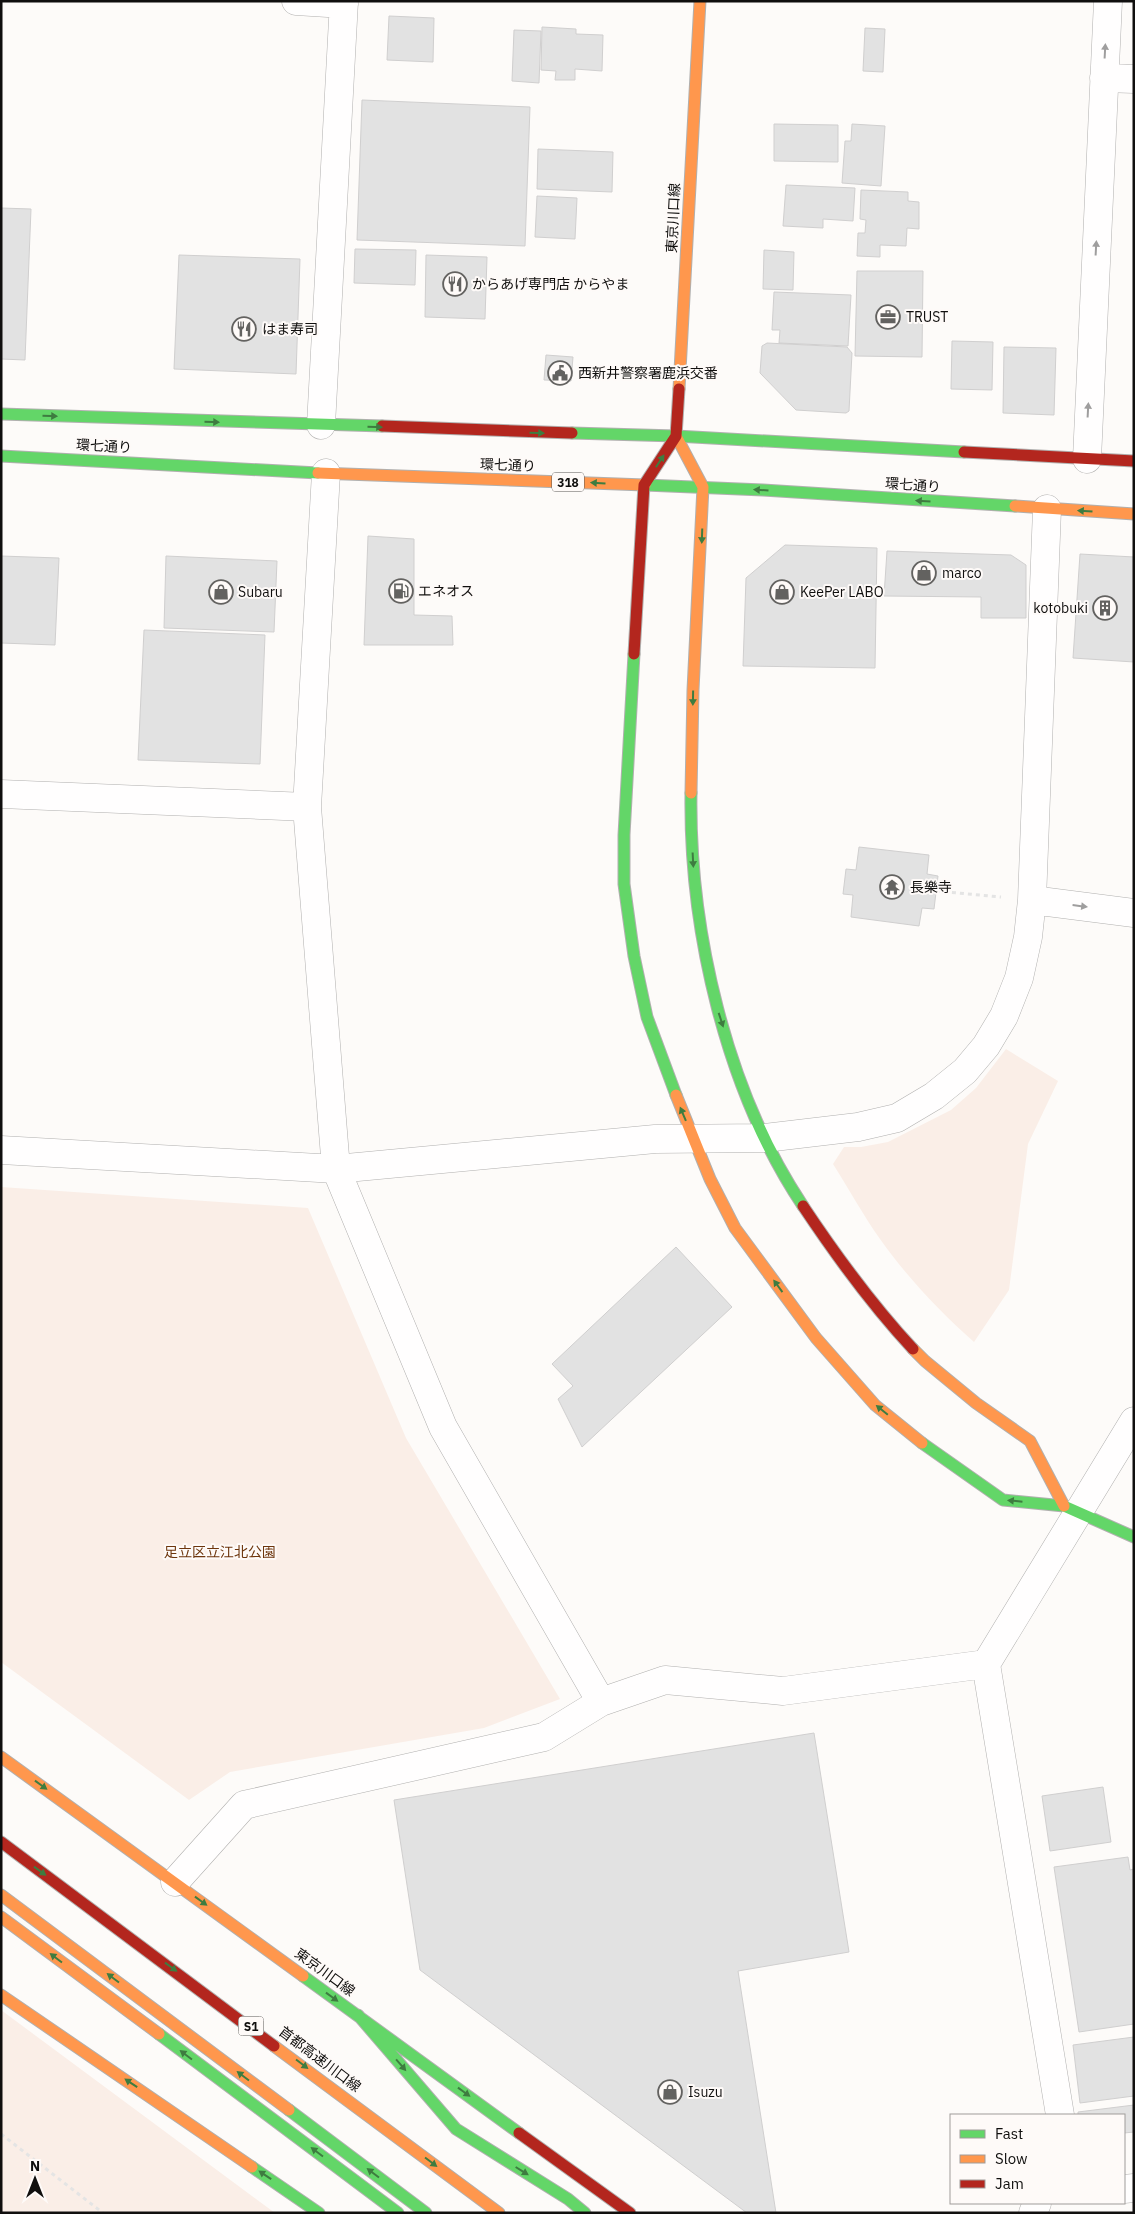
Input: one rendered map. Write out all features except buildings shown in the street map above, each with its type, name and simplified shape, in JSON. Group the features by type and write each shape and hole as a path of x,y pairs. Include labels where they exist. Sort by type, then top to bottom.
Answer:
{"main road":[{"name":"東京川口線","path":"644,485 676,436 700,1"},
{"name":"環七通り","path":"1,414 676,436 1134,461"},
{"path":"676,436 703,487 693,690 691,825 695,889 704,947 719,1014 742,1084 765,1138 796,1196 847,1272 877,1310 925,1361 976,1403 1030,1442 1070,1509"},
{"name":"環七通り","path":"1,456 326,473 703,487 1134,514"},
{"path":"644,485 624,835 624,884 634,956 647,1017 661,1059 710,1179 735,1228 816,1338 875,1405 932,1452 1003,1500 1070,1509 1134,1537"},
{"name":"東京川口線","path":"1,1757 630,2213"},
{"name":"首都高速川口線","path":"1,1842 263,2035 499,2213"},
{"path":"1,1895 426,2213"},
{"path":"1,1917 398,2213"},
{"path":"1,1995 319,2213"},
{"path":"358,2015 456,2129 568,2200 585,2213"}],"street":[{"path":"296,1 344,3 321,425"},
{"path":"1087,459 1108,1"},
{"path":"1104,78 1134,79"},
{"path":"326,473 307,807 336,1169 443,1427 602,1702"},
{"path":"1,1150 336,1169 655,1139 765,1138 858,1127 897,1118 934,1096 965,1071 986,1046 1004,1016 1019,978 1028,937 1032,900 1047,509"},
{"path":"1,794 307,807"},
{"path":"1032,900 1134,913"},
{"path":"1060,2114 986,1664 1070,1509 1134,1421"},
{"path":"175,1882 244,1805 544,1737 602,1702 665,1680 783,1690 986,1664"}],"path":[{"path":"936,891 1032,900"},
{"path":"1,2134 103,2213"}],"green space":[{"path":"1006,1049 1058,1081 1028,1144 1009,1290 974,1342 936,1306 901,1267 874,1230 833,1164 844,1147 861,1147 888,1142 951,1110 976,1088"},
{"name":"足立区立江北公園","path":"1,1187 308,1208 406,1438 560,1699 484,1728 230,1772 189,1800 1,1662"},
{"path":"1,2010 275,2213 1,2213"}],"traffic: fast":[{"path":"1,414 382,426"},
{"path":"572,433 676,436 964,452"},
{"path":"1,456 318,473"},
{"path":"645,485 763,490 1015,506"},
{"path":"634,654 624,835 624,884 634,956 647,1017 676,1095"},
{"path":"691,793 692,845 697,899 705,954 717,1008 733,1061 753,1112 776,1161 803,1206"},
{"path":"922,1443 1003,1500 1064,1506 1134,1537"},
{"path":"303,1976 519,2133"},
{"path":"358,2015 456,2129 568,2199 585,2213"},
{"path":"159,2034 398,2213"},
{"path":"289,2110 426,2213"},
{"path":"252,2167 319,2213"}],"traffic: slow":[{"path":"679,389 700,1"},
{"path":"676,436 703,487 693,690 691,793"},
{"path":"318,473 645,485"},
{"path":"1015,506 1134,514"},
{"path":"676,1095 710,1179 735,1228 816,1338 875,1405 922,1443"},
{"path":"913,1349 976,1403 1030,1441 1064,1506"},
{"path":"1,1757 303,1976"},
{"path":"1,1895 289,2110"},
{"path":"1,1917 159,2034"},
{"path":"1,1995 252,2167"},
{"path":"274,2046 499,2213"}],"traffic: jam":[{"path":"634,654 644,485 676,436 679,389"},
{"path":"382,426 572,433"},
{"path":"964,452 1134,461"},
{"path":"803,1206 855,1280 913,1349"},
{"path":"1,1842 274,2046"},
{"path":"519,2133 630,2213"}],"place":[{"name":"からあげ専門店 からやま","path":"455,284"},
{"name":"TRUST","path":"888,317"},
{"name":"はま寿司","path":"244,329"},
{"name":"西新井警察署鹿浜交番","path":"560,373"},
{"name":"marco","path":"924,573"},
{"name":"エネオス","path":"401,591"},
{"name":"Subaru","path":"221,592"},
{"name":"KeePer LABO","path":"782,592"},
{"name":"kotobuki","path":"1105,608"},
{"name":"長樂寺","path":"892,887"},
{"name":"Isuzu","path":"670,2092"}]}
